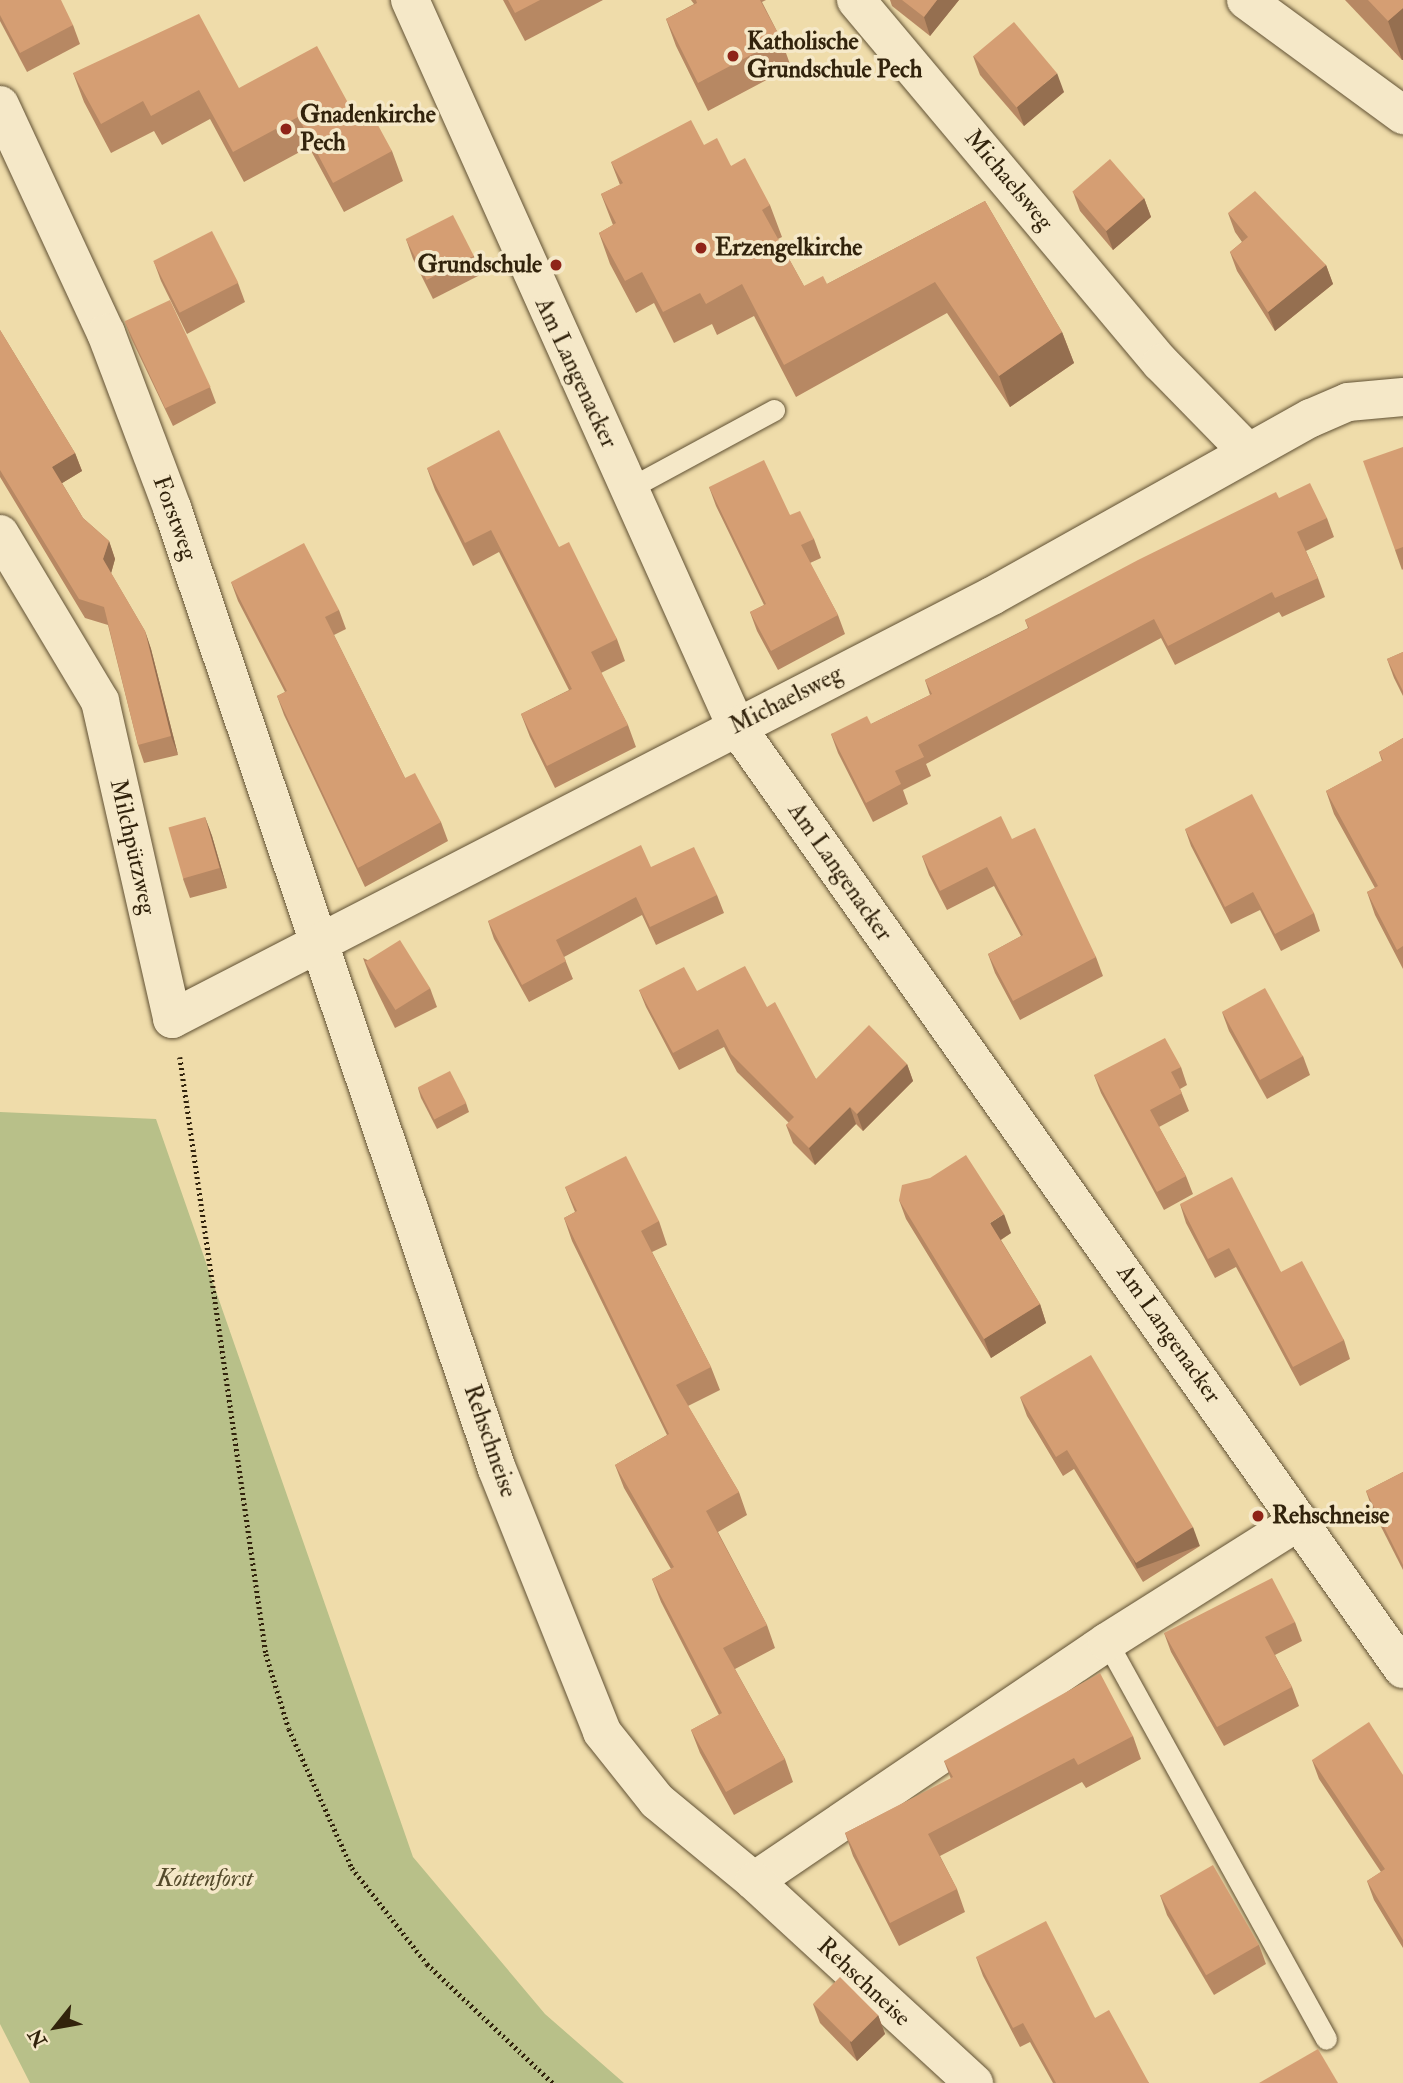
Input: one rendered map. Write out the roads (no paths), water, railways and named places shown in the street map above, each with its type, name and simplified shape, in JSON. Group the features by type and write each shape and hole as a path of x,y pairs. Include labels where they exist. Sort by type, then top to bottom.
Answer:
{"street":[{"name":"Am Langenacker","path":"410,0 736,726 1403,1669"},
{"name":"Michaelsweg","path":"856,0 1161,363 1248,452"},
{"path":"1246,0 1403,115"},
{"name":"Forstweg","path":"0,105 115,358 321,942"},
{"name":"Michaelsweg","path":"321,942 992,596 1248,452 1348,402 1403,397"},
{"name":"Milchpützweg","path":"0,534 100,701 173,1019 321,942"},
{"name":"Rehschneise","path":"321,942 498,1468 602,1732 657,1801 754,1881 974,2083"},
{"path":"754,1881 1107,1642 1299,1521"}],"lane":[{"path":"628,489 774,410"},
{"path":"1107,1642 1326,2038"}],"place":[{"name":"Katholische Grundschule Pech","path":"733,56"},
{"name":"Gnadenkirche Pech","path":"286,129"},
{"name":"Erzengelkirche","path":"701,248"},
{"name":"Grundschule","path":"556,265"},
{"name":"Rehschneise","path":"1258,1516"}],"park label":[{"name":"Kottenforst","path":"205,1879"}]}
